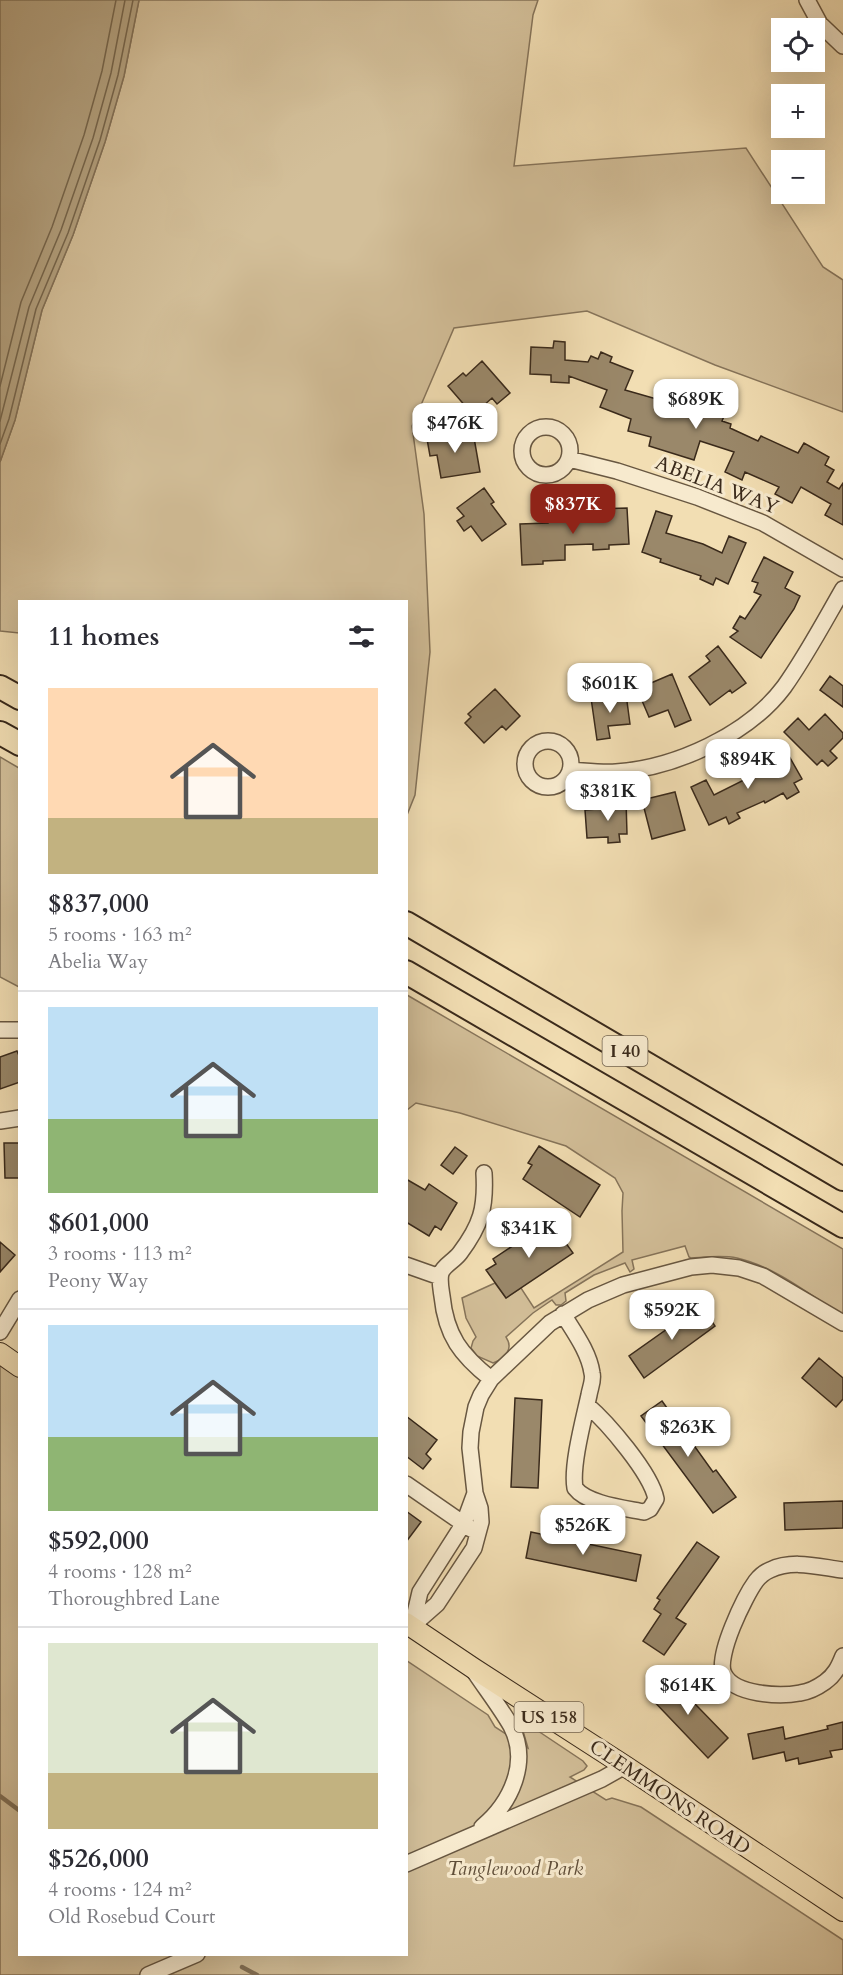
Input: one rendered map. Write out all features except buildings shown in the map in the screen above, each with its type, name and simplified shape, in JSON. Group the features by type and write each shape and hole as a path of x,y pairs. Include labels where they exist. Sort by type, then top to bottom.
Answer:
{"highway":[{"path":"0,733 18,743"},
{"name":"I 40","path":"408,924 843,1179"},
{"name":"I 40","path":"408,973 843,1226"}],"main road":[{"path":"0,1353 18,1365"},
{"name":"CLEMMONS ROAD","path":"409,1625 843,1911"}],"street":[{"path":"807,0 820,24 843,46"},
{"name":"ABELIA WAY","path":"569,459 617,471 697,497 763,523 843,569"},
{"path":"570,770 616,772 661,765 707,748 752,719 782,689 843,589"},
{"path":"0,1030 18,1030"},
{"path":"0,1121 18,1118"},
{"path":"484,1173 486,1197 483,1212 467,1242 459,1254 444,1268 440,1277 444,1316 451,1334 466,1357 491,1379"},
{"path":"409,1625 437,1604 474,1548 479,1534 480,1508 470,1448 476,1407 491,1379 563,1314 623,1285 691,1266 712,1265 738,1268 763,1276 843,1323"},
{"path":"408,1266 440,1277"},
{"path":"0,1332 18,1302"},
{"path":"563,1314 581,1344 592,1369 593,1378 587,1405 576,1465 575,1488 584,1497 596,1501 644,1512 650,1509 656,1499 650,1484 621,1440 587,1405"},
{"path":"408,1485 479,1534"},
{"path":"409,1625 420,1592 464,1523 476,1492"},
{"path":"843,1570 795,1564 770,1570 761,1575 751,1590 735,1624 721,1662 722,1671 739,1689 788,1694 802,1693 825,1682 834,1675 843,1656"},
{"path":"470,1837 491,1820 507,1799 516,1779 518,1763 518,1748 511,1727 472,1668"},
{"path":"408,1863 602,1779 625,1766"},
{"path":"148,1975 192,1956"}],"green space":[{"path":"139,0 538,0 533,15 514,166 746,148 771,187 771,204 782,204 823,267 843,280 843,412 715,365 587,311 454,328 412,426 424,514 430,652 415,795 408,812 408,600 18,600 18,633 0,631 0,462 15,420 42,310 73,235 105,142 124,76"},
{"path":"0,757 18,767 18,986 0,977"},
{"path":"408,996 843,1249 843,1316 765,1268 731,1257 691,1258 685,1246 632,1260 634,1269 630,1272 625,1263 594,1275 565,1293 566,1301 561,1305 556,1305 552,1300 506,1337 509,1349 501,1359 493,1363 477,1356 471,1348 476,1337 466,1318 462,1298 495,1283 506,1298 521,1288 534,1308 623,1252 623,1193 615,1178 566,1146 460,1113 416,1103 408,1109"},
{"name":"Tanglewood Park","path":"0,1357 18,1370 18,1956 408,1956 408,1662 488,1715 495,1727 528,1748 521,1724 526,1723 587,1766 570,1777 606,1800 612,1798 641,1807 843,1940 843,1975 0,1975"}],"water":[{"path":"0,0 139,0 124,76 105,142 73,235 42,310 15,420 0,462"}],"waterway":[{"path":"0,1796 18,1810"},
{"path":"242,1967 257,1975"}]}
